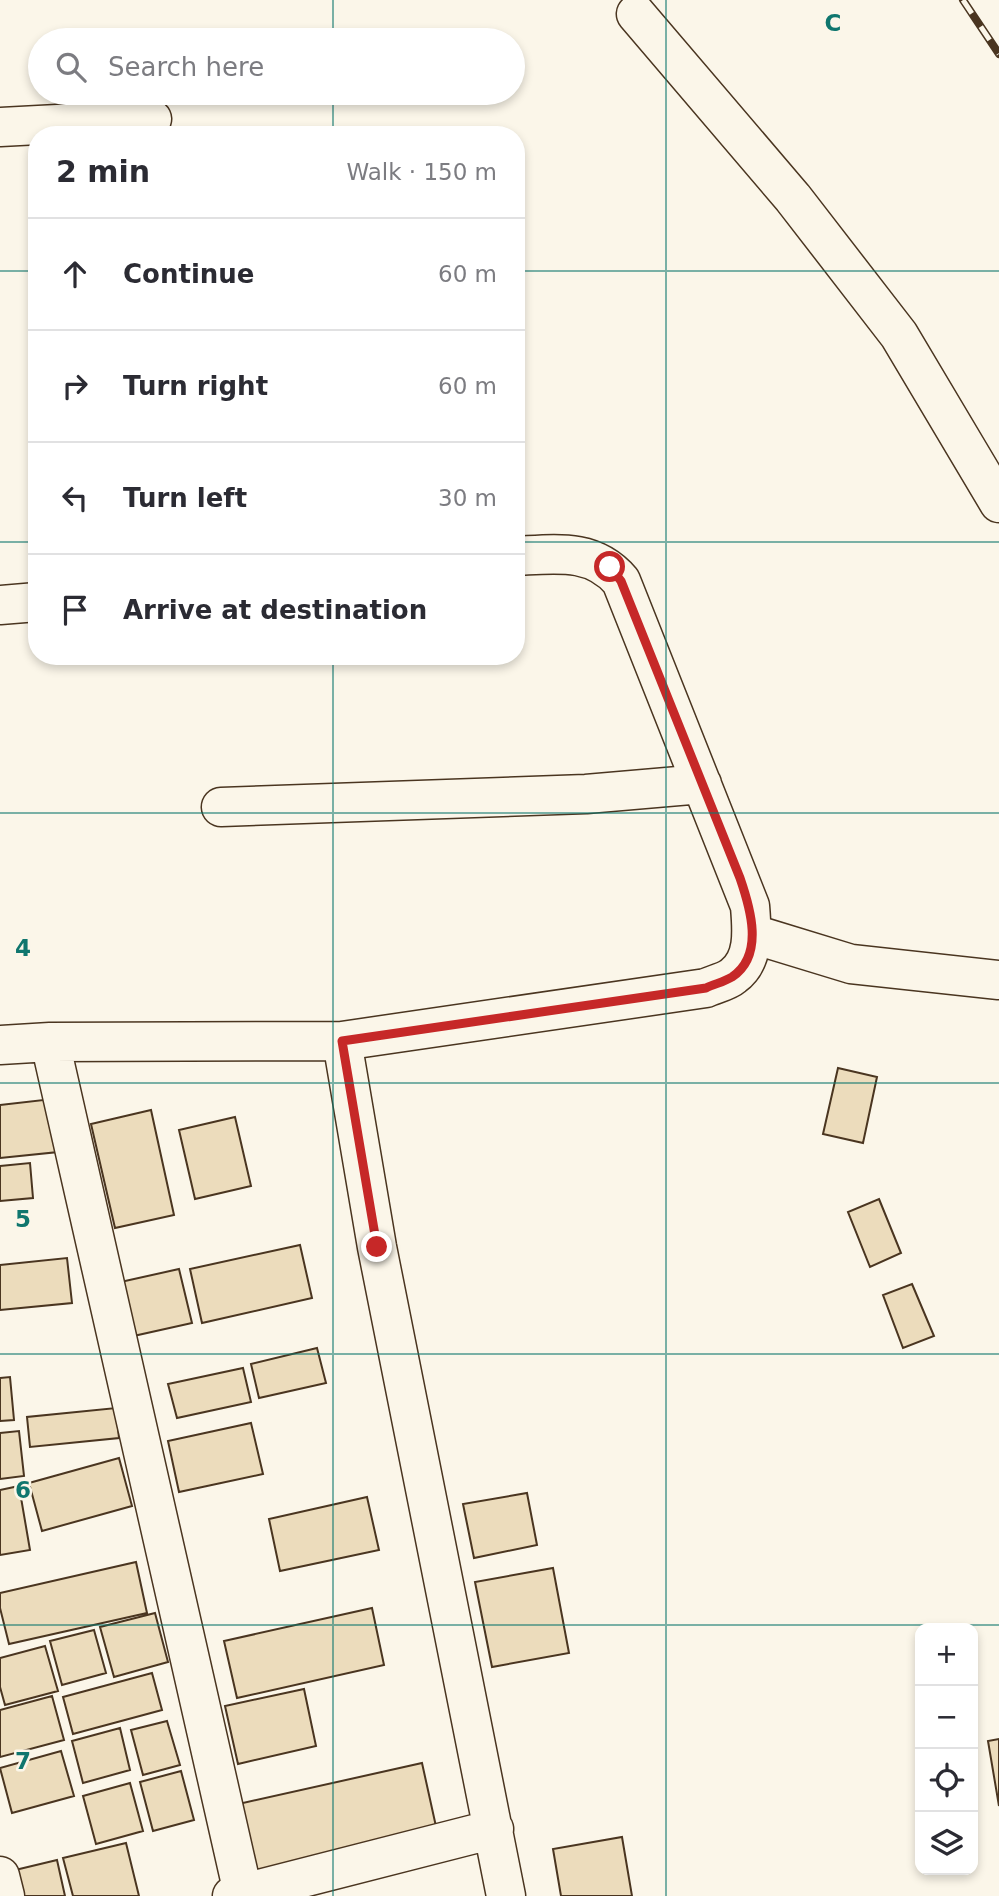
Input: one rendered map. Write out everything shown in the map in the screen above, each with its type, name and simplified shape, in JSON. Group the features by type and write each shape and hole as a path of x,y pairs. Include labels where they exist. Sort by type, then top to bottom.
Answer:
{"street":[{"path":"636,14 793,198 899,335 999,503"},
{"path":"0,127 152,119"},
{"path":"0,1045 50,1041 342,1041 706,988 734,976 747,960 753,934 750,906 621,581 610,567 583,556 525,555"},
{"path":"0,605 28,603"},
{"path":"221,807 586,794 702,784"},
{"path":"753,934 851,964 999,980"},
{"path":"50,1041 237,1895 494,1829"},
{"path":"342,1041 377,1247 506,1896"},
{"path":"0,1876 5,1896"}],"building":[{"path":"838,1068 877,1077 863,1143 823,1134"},
{"path":"52,1099 58,1152 0,1158 0,1105"},
{"path":"151,1110 174,1215 115,1228 91,1124"},
{"path":"235,1117 251,1186 195,1199 179,1130"},
{"path":"30,1163 33,1198 0,1201 0,1166"},
{"path":"879,1199 901,1253 870,1267 848,1212"},
{"path":"300,1245 312,1298 202,1323 190,1269"},
{"path":"67,1258 72,1303 0,1310 0,1265"},
{"path":"179,1269 192,1323 129,1337 116,1283"},
{"path":"912,1284 934,1336 903,1348 883,1295"},
{"path":"317,1348 326,1383 259,1398 251,1364"},
{"path":"243,1368 251,1402 177,1418 168,1384"},
{"path":"10,1377 14,1420 0,1421 0,1378"},
{"path":"116,1408 119,1438 30,1447 27,1417"},
{"path":"251,1423 263,1474 179,1492 168,1441"},
{"path":"19,1431 24,1476 0,1479 0,1433"},
{"path":"119,1458 132,1506 42,1531 29,1483"},
{"path":"19,1486 30,1550 0,1555 0,1490"},
{"path":"527,1493 537,1545 474,1558 463,1504"},
{"path":"367,1497 379,1550 280,1571 269,1519"},
{"path":"136,1562 147,1613 9,1644 0,1608 0,1593"},
{"path":"553,1568 569,1653 492,1667 475,1582"},
{"path":"372,1608 384,1665 237,1698 224,1641"},
{"path":"155,1613 168,1662 114,1677 100,1627"},
{"path":"94,1630 106,1673 62,1685 50,1641"},
{"path":"45,1646 58,1691 5,1705 0,1687 0,1658"},
{"path":"152,1673 162,1710 73,1734 63,1697"},
{"path":"304,1689 316,1746 238,1764 225,1706"},
{"path":"52,1696 64,1740 0,1757 0,1710"},
{"path":"167,1721 180,1765 143,1775 131,1730"},
{"path":"120,1728 130,1770 83,1783 72,1741"},
{"path":"999,1739 999,1806 988,1741"},
{"path":"61,1751 74,1796 12,1813 0,1768"},
{"path":"422,1763 437,1831 249,1873 234,1805"},
{"path":"181,1771 194,1820 153,1831 140,1782"},
{"path":"130,1783 143,1831 96,1844 83,1796"},
{"path":"622,1837 632,1896 561,1896 553,1849"},
{"path":"126,1843 139,1896 73,1896 63,1858"},
{"path":"57,1860 65,1896 17,1896 11,1871"}],"railway":[{"path":"963,0 999,54"}],"route":[{"path":"377,1247 342,1041 706,988 734,976 747,960 753,934 750,906 621,581 610,567"}]}
